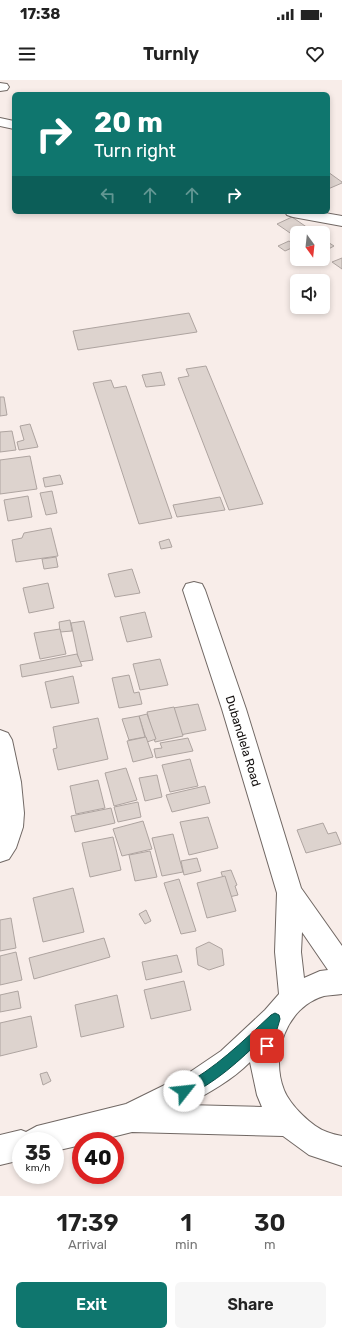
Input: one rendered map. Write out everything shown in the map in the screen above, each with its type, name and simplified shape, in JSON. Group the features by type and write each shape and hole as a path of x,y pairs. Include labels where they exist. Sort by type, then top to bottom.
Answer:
{"street":[{"path":"0,122 12,125"},
{"path":"304,214 342,221"},
{"name":"Dubandlela Road","path":"194,590 234,709 290,893 342,968"},
{"path":"0,740 12,802 13,823 4,846 0,851"},
{"name":"Dubandlela Road","path":"290,893 288,952 292,998"},
{"path":"64,1134 130,1118 197,1084 231,1061 275,1019 292,998 320,984 342,981"},
{"path":"275,1019 264,1059 271,1096 288,1122 319,1145 342,1151"},
{"path":"130,1118 288,1122"},
{"path":"0,1150 12,1147"}],"building":[{"path":"330,173 342,182 330,188"},
{"path":"292,217 305,226 290,226 290,233 277,224"},
{"path":"290,242 290,249 285,251 278,246"},
{"path":"342,258 342,269 332,262"},
{"path":"189,313 197,332 78,350 73,331"},
{"path":"206,366 263,504 229,510 178,378 189,376 186,369"},
{"path":"161,372 165,385 146,387 142,375"},
{"path":"111,380 114,388 126,386 172,518 139,524 93,383"},
{"path":"0,397 4,397 7,415 0,416"},
{"path":"30,424 38,447 19,450 17,442 24,440 20,426"},
{"path":"12,431 16,450 0,452 0,432"},
{"path":"30,456 37,489 0,494 0,460"},
{"path":"60,475 63,484 45,487 43,478"},
{"path":"52,491 57,513 46,515 40,493"},
{"path":"28,496 32,517 8,521 4,500"},
{"path":"220,497 225,510 177,517 173,505"},
{"path":"51,528 58,556 16,562 12,540 22,538 24,533"},
{"path":"169,539 172,547 161,549 159,542"},
{"path":"56,557 58,567 44,569 42,559"},
{"path":"132,569 140,593 115,597 108,574"},
{"path":"48,583 54,608 29,613 23,588"},
{"path":"145,612 152,637 127,642 120,617"},
{"path":"70,620 72,631 60,632 59,622"},
{"path":"84,621 93,660 79,662 71,623"},
{"path":"60,629 66,654 40,659 34,633"},
{"path":"77,654 82,666 22,677 20,665"},
{"path":"160,659 168,685 140,690 133,664"},
{"path":"129,675 134,693 139,692 142,704 119,708 112,678"},
{"path":"73,676 79,703 51,708 45,682"},
{"path":"198,704 206,730 180,735 173,708"},
{"path":"174,707 183,736 155,742 147,712"},
{"path":"147,714 156,739 147,742 139,716"},
{"path":"139,716 145,737 129,740 122,719"},
{"path":"98,718 108,759 58,770 53,749 57,748 53,727"},
{"path":"146,737 153,757 133,762 127,741"},
{"path":"188,738 193,751 156,758 154,749 162,748 160,743"},
{"path":"190,759 198,786 170,792 162,765"},
{"path":"126,768 137,800 114,806 105,773"},
{"path":"157,775 162,797 145,801 139,778"},
{"path":"98,780 105,808 76,814 70,786"},
{"path":"205,786 210,803 172,812 166,795"},
{"path":"138,802 141,817 118,822 114,807"},
{"path":"111,808 115,823 75,832 71,816"},
{"path":"208,817 218,848 189,855 180,822"},
{"path":"143,821 152,849 122,856 113,829"},
{"path":"323,823 328,834 336,832 341,844 306,853 297,830"},
{"path":"173,834 183,872 162,876 152,838"},
{"path":"113,837 121,870 90,877 82,843"},
{"path":"150,851 157,877 135,881 129,855"},
{"path":"197,858 201,871 184,875 181,861"},
{"path":"231,870 237,885 235,886 238,895 229,897 221,872"},
{"path":"225,876 236,911 207,918 197,883"},
{"path":"179,879 196,931 181,934 164,883"},
{"path":"73,888 84,932 43,942 33,898"},
{"path":"146,910 151,921 145,924 139,914"},
{"path":"11,918 16,948 0,951 0,920"},
{"path":"104,938 110,957 34,979 29,958"},
{"path":"209,942 222,949 224,965 209,970 198,965 196,948"},
{"path":"16,952 22,980 0,985 0,956"},
{"path":"177,955 182,972 146,980 142,962"},
{"path":"184,981 191,1010 151,1019 144,990"},
{"path":"18,991 21,1008 0,1012 0,995"},
{"path":"117,995 124,1027 81,1037 75,1005"},
{"path":"31,1016 37,1047 0,1056 0,1023"},
{"path":"47,1072 51,1081 43,1085 40,1074"}],"route":[{"path":"184,1091 231,1061 275,1019 267,1046"}]}
